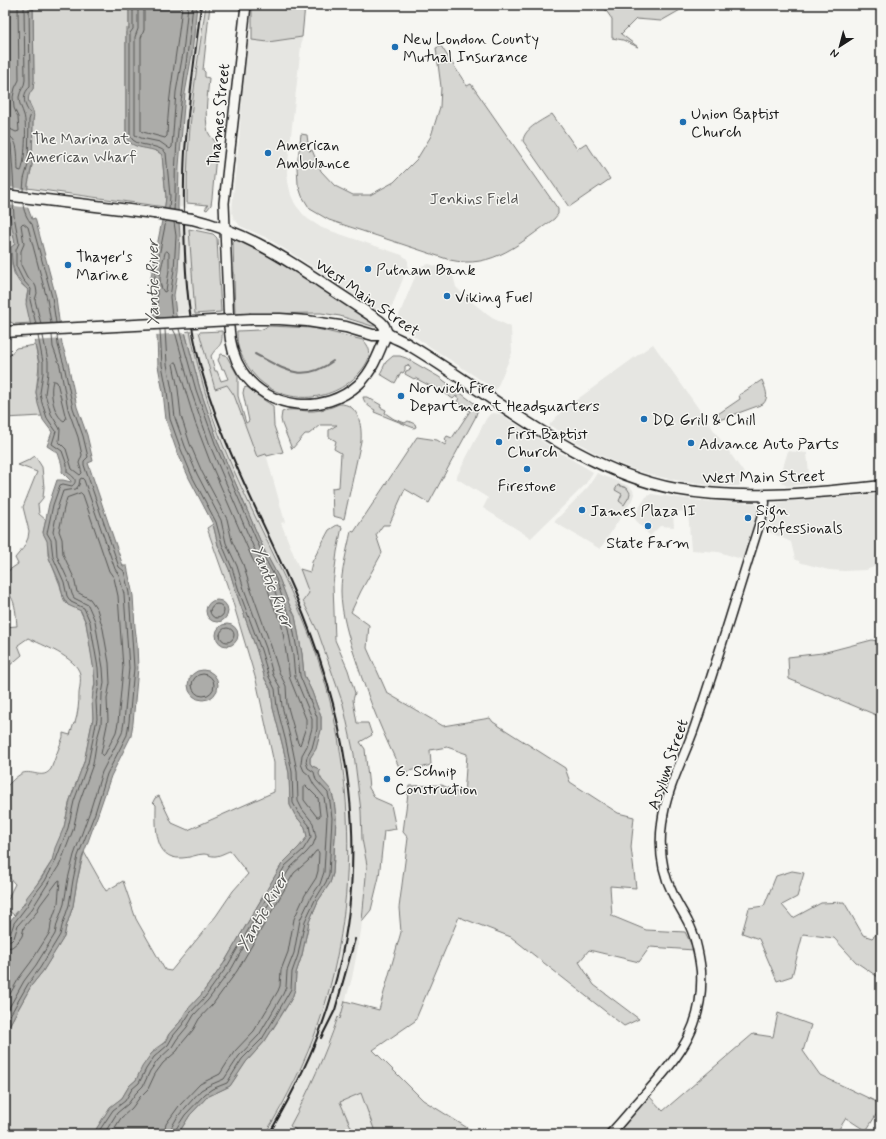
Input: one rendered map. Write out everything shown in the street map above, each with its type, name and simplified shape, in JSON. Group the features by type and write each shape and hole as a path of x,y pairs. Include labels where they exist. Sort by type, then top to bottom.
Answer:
{"main road":[{"name":"Thames Street","path":"246,5 225,193 224,229 227,307 231,345 236,360 252,383 277,399 298,404 316,404 336,399 352,390 367,375 376,359 387,333"},
{"name":"West Main Street","path":"5,196 154,213 192,219 224,229 260,244 298,267 379,321 384,326 387,333 426,356 562,444 608,468 644,481 677,489 713,493 764,494 881,486"},
{"path":"5,332 273,318 346,327 373,335 387,333"}],"street":[{"name":"Asylum Street","path":"610,1134 670,1067 684,1047 694,1025 697,1014 701,982 698,950 694,935 672,892 663,868 660,845 662,821 665,806 694,729 763,513 765,503 764,494"}],"shaded area":[{"path":"197,5 204,5 189,134 187,208 178,207 179,166 185,93 192,54"},
{"path":"302,37 287,171 291,195 295,204 302,213 322,228 402,255 406,258 408,261 408,266 393,304 390,309 384,312 379,313 374,311 346,293 321,272 267,238 240,226 233,217 234,183 239,140 246,39 268,42"},
{"path":"179,224 189,225 195,314 176,315 174,295 179,249"},
{"path":"429,264 452,271 456,287 467,298 492,318 511,327 512,353 496,390 406,331 400,325 399,315 417,272 421,266"},
{"path":"190,331 198,331 215,389 227,385 234,395 257,456 266,454 285,522 281,523 309,593 303,601 318,632 343,704 354,754 361,811 362,839 367,865 366,884 361,931 352,978 340,1020 337,1018 315,1078 286,1134 265,1134 293,1086 314,1037 327,996 340,935 345,894 347,852 346,810 342,768 331,706 313,646 300,612 241,487 223,444 204,388"},
{"path":"653,344 744,473 744,480 739,486 716,486 691,483 638,471 595,453 549,425 564,409"},
{"path":"490,414 500,414 593,472 585,485 531,538 483,508 488,498 456,478 486,419"},
{"path":"788,451 807,453 810,484 787,486 782,483 780,477"},
{"path":"597,473 629,486 633,490 634,494 632,500 600,549 554,522 588,487"},
{"path":"651,494 703,501 755,503 759,507 760,511 744,560 719,552 691,550 688,511 673,512 674,527 660,526 650,536 633,517 646,497"},
{"path":"881,494 881,564 866,570 829,570 802,563 795,559 791,542 763,529 769,511 779,502"},
{"path":"361,1093 374,1129 378,1134 354,1134 340,1102"}],"green space":[{"name":"The Marina at American Wharf","path":"33,5 129,5 129,29 126,32 126,136 133,144 153,150 162,155 166,196 165,207 27,188 32,165 34,116 28,100 29,93 33,89 34,80"},
{"path":"206,5 210,5 203,70 205,72 205,77 209,78 206,119 208,132 217,145 211,205 207,210 205,209 208,205 187,203 190,128 195,79"},
{"path":"252,5 305,5 302,37 268,42 252,40"},
{"path":"602,5 689,5 661,21 636,19 621,34 638,47 623,40 612,38 612,19"},
{"name":"Jenkins Field","path":"441,46 467,86 471,84 558,209 558,214 554,219 518,245 506,252 480,261 465,262 450,260 329,220 310,209 302,196 298,184 297,167 301,134 307,135 309,151 312,150 321,171 335,186 353,195 370,195 394,182 417,159 431,136 440,107 441,87 436,48"},
{"name":"Jenkins Field","path":"552,114 577,149 586,143 610,179 569,207 523,141 524,136 530,128"},
{"path":"5,126 10,186 5,185"},
{"path":"5,203 9,204 15,240 15,245 12,247 12,264 14,273 19,282 28,290 26,300 31,323 15,324 5,320"},
{"path":"189,229 213,234 217,238 221,312 195,314"},
{"path":"236,239 276,258 379,326 372,326 340,316 321,313 235,314 233,242"},
{"path":"269,326 313,328 363,340 366,343 370,353 368,360 354,379 328,394 313,397 298,397 283,394 270,388 257,378 245,362 238,347 237,331 260,330"},
{"path":"190,331 204,389 223,445 241,487 300,612 318,661 332,711 342,763 347,816 347,869 343,921 333,973 319,1023 308,1052 288,1094 265,1134 178,1134 190,1115 207,1097 230,1086 246,1062 265,1041 292,998 295,989 296,973 302,955 309,922 318,901 330,883 333,874 336,818 333,797 320,778 317,768 312,766 310,763 310,758 316,747 321,730 321,717 304,675 295,616 279,578 265,552 219,445 200,389 185,332"},
{"path":"222,331 221,343 211,356 215,371 217,371 221,381 228,379 218,360 221,354 226,355 238,376 238,396 246,423 249,421 243,393 244,388 247,387 273,406 274,426 283,452 267,456 266,454 257,457 234,395 227,385 215,389 199,332"},
{"path":"35,345 39,365 36,393 42,416 5,418 7,358 16,348"},
{"path":"393,356 406,358 439,377 474,403 478,409 475,418 429,503 405,489 389,525 383,525 376,535 382,553 351,612 369,625 367,648 387,693 443,726 490,718 493,722 565,768 570,782 618,813 634,817 631,847 636,888 610,886 612,916 646,930 685,932 694,950 650,947 639,962 589,950 579,962 594,985 639,1019 624,1026 511,937 459,917 415,1021 373,1050 423,1100 477,1134 378,1134 374,1129 361,1093 340,1102 354,1134 302,1134 290,1126 316,1073 338,1017 340,1019 345,1001 379,1010 401,932 399,908 408,838 403,832 409,786 442,785 464,796 467,754 447,747 430,750 431,765 402,773 371,703 353,652 342,608 342,576 351,531 354,532 417,437 437,440 445,445 447,441 445,439 447,436 452,438 470,411 457,402 459,398 456,396 453,399 439,389 405,374 406,371 411,369 408,365 405,366 405,370 403,373 401,372 395,383 380,374 386,362"},
{"path":"762,380 767,395 763,404 722,419 718,419 715,416 740,399 739,395"},
{"path":"363,397 367,397 381,405 380,407 386,410 385,413 394,419 405,423 408,421 415,424 416,427 414,428 374,412 375,410 367,405"},
{"path":"339,404 351,407 355,411 360,422 361,429 361,441 344,519 333,516 332,488 339,487 341,453 334,449 336,441 329,437 329,430 337,425 320,425 309,434 305,434 292,449 281,419 282,412 285,411 314,411 326,409"},
{"path":"35,456 42,467 44,487 43,498 38,504 39,514 46,520 43,532 48,542 48,555 60,585 64,600 67,604 80,610 86,623 95,683 93,692 93,718 84,762 70,800 64,827 52,861 24,904 14,915 5,908 5,901 10,897 9,896 15,884 5,873 5,788 23,773 45,774 51,769 63,737 63,733 70,735 75,723 78,708 80,681 80,674 72,662 58,652 28,638 18,645 22,655 9,666 7,676 5,675 5,627 17,626 16,612 13,602 9,594 5,592 5,573 18,564 15,558 24,547 28,538 29,531 23,507 37,472 18,465"},
{"path":"618,485 627,488 630,493 624,505 619,501 622,494 615,490"},
{"path":"213,524 218,545 229,569 265,679 271,690 273,708 289,773 290,805 295,815 305,827 307,837 300,847 282,864 224,963 201,995 169,1034 165,1042 155,1049 136,1080 129,1086 122,1098 112,1106 95,1131 90,1134 5,1134 5,1033 31,986 43,971 64,937 73,906 84,852 106,891 123,881 136,919 165,970 171,971 248,874 230,851 215,856 204,854 182,858 173,857 166,853 158,840 156,805 153,802 155,798 159,796 172,823 188,830 274,792 274,763 256,680 231,596 207,528"},
{"path":"337,525 342,527 333,584 335,640 348,670 355,693 353,700 357,723 368,723 372,735 360,742 365,749 369,788 375,798 391,805 396,829 384,831 379,877 371,910 362,921 367,865 362,839 361,811 354,754 343,704 318,632 303,601 309,593 300,569 310,572 312,562 329,530"},
{"path":"872,640 881,642 881,717 789,679 788,657 822,653"},
{"path":"792,871 804,873 797,897 782,905 793,918 821,903 844,902 863,935 872,938 880,931 881,928 881,979 856,962 834,938 803,934 792,976 777,981 759,939 742,933 749,908 764,906 776,876"},
{"path":"778,1013 811,1025 803,1051 820,1075 881,1104 881,1107 866,1131 846,1118 836,1134 616,1134 649,1096 663,1111 753,1034 773,1037"}],"water":[{"path":"5,5 33,5 34,80 33,89 28,98 34,116 32,165 28,184 27,206 32,219 35,218 56,297 62,344 68,363 77,407 87,435 93,461 88,463 123,566 127,566 133,596 138,668 131,736 111,776 82,858 73,906 64,937 43,971 31,986 5,1033 5,935 8,931 10,921 24,904 27,897 41,879 52,861 55,848 64,827 70,800 84,762 93,718 92,701 95,685 86,623 81,611 68,605 63,597 60,583 49,558 47,541 43,533 49,504 57,480 71,481 62,472 62,465 58,453 47,446 52,432 43,420 38,404 36,392 39,362 26,304 28,290 16,276 12,260 11,247 15,243 10,217 10,187 5,126"},
{"name":"Yantic River","path":"129,5 197,5 192,54 185,93 179,166 178,207 180,236 178,271 174,295 176,315 185,332 200,389 219,445 265,552 279,578 295,616 304,675 321,717 321,730 316,749 310,758 310,763 320,771 319,774 322,780 331,790 336,818 333,873 330,883 318,901 309,922 302,955 296,973 295,989 292,998 265,1041 246,1062 230,1086 207,1097 190,1115 178,1134 90,1134 95,1131 110,1107 122,1098 129,1086 136,1080 142,1067 151,1054 165,1042 169,1034 180,1022 186,1011 201,995 224,963 282,864 307,837 305,827 295,815 290,805 289,773 273,708 271,690 265,679 229,569 218,545 213,524 189,478 176,449 166,420 158,366 153,290 150,282 166,197 162,155 153,150 132,144 126,136 126,29 129,29"},
{"path":"217,600 225,603 228,611 225,619 217,622 209,619 206,611 209,603"},
{"path":"227,624 235,627 238,635 235,643 227,646 219,643 216,635 219,627"},
{"path":"203,670 209,671 217,679 217,691 209,699 203,700 197,699 189,691 188,685 189,679 197,671"}],"pier":[{"path":"8,187 29,190 30,208 7,205"},
{"path":"179,317 187,333 155,335 152,319"},
{"path":"62,324 64,339 33,341 30,325"}],"waterway":[{"path":"255,354 284,369 302,373 312,372 333,361"}],"railway":[{"path":"201,5 189,106 184,171 186,271 189,304 197,352 215,414 227,444 281,562 313,640 329,690 341,740 349,790 352,841 351,892 344,943 332,994 313,1049 288,1101 269,1134"},
{"path":"321,1038 335,1010 355,939"}],"place":[{"name":"New London County Mutual Insurance","path":"395,47"},
{"name":"Union Baptist Church","path":"683,122"},
{"name":"American Ambulance","path":"268,153"},
{"name":"Thayer's Marine","path":"68,265"},
{"name":"Putnam Bank","path":"368,269"},
{"name":"Viking Fuel","path":"447,296"},
{"name":"Norwich Fire Department Headquarters","path":"401,396"},
{"name":"DQ Grill & Chill","path":"644,419"},
{"name":"First Baptist Church","path":"499,442"},
{"name":"Advance Auto Parts","path":"691,443"},
{"name":"Firestone","path":"527,469"},
{"name":"James Plaza II","path":"582,510"},
{"name":"Sign Professionals","path":"748,518"},
{"name":"State Farm","path":"648,526"},
{"name":"G. Schnip Construction","path":"387,779"}]}
